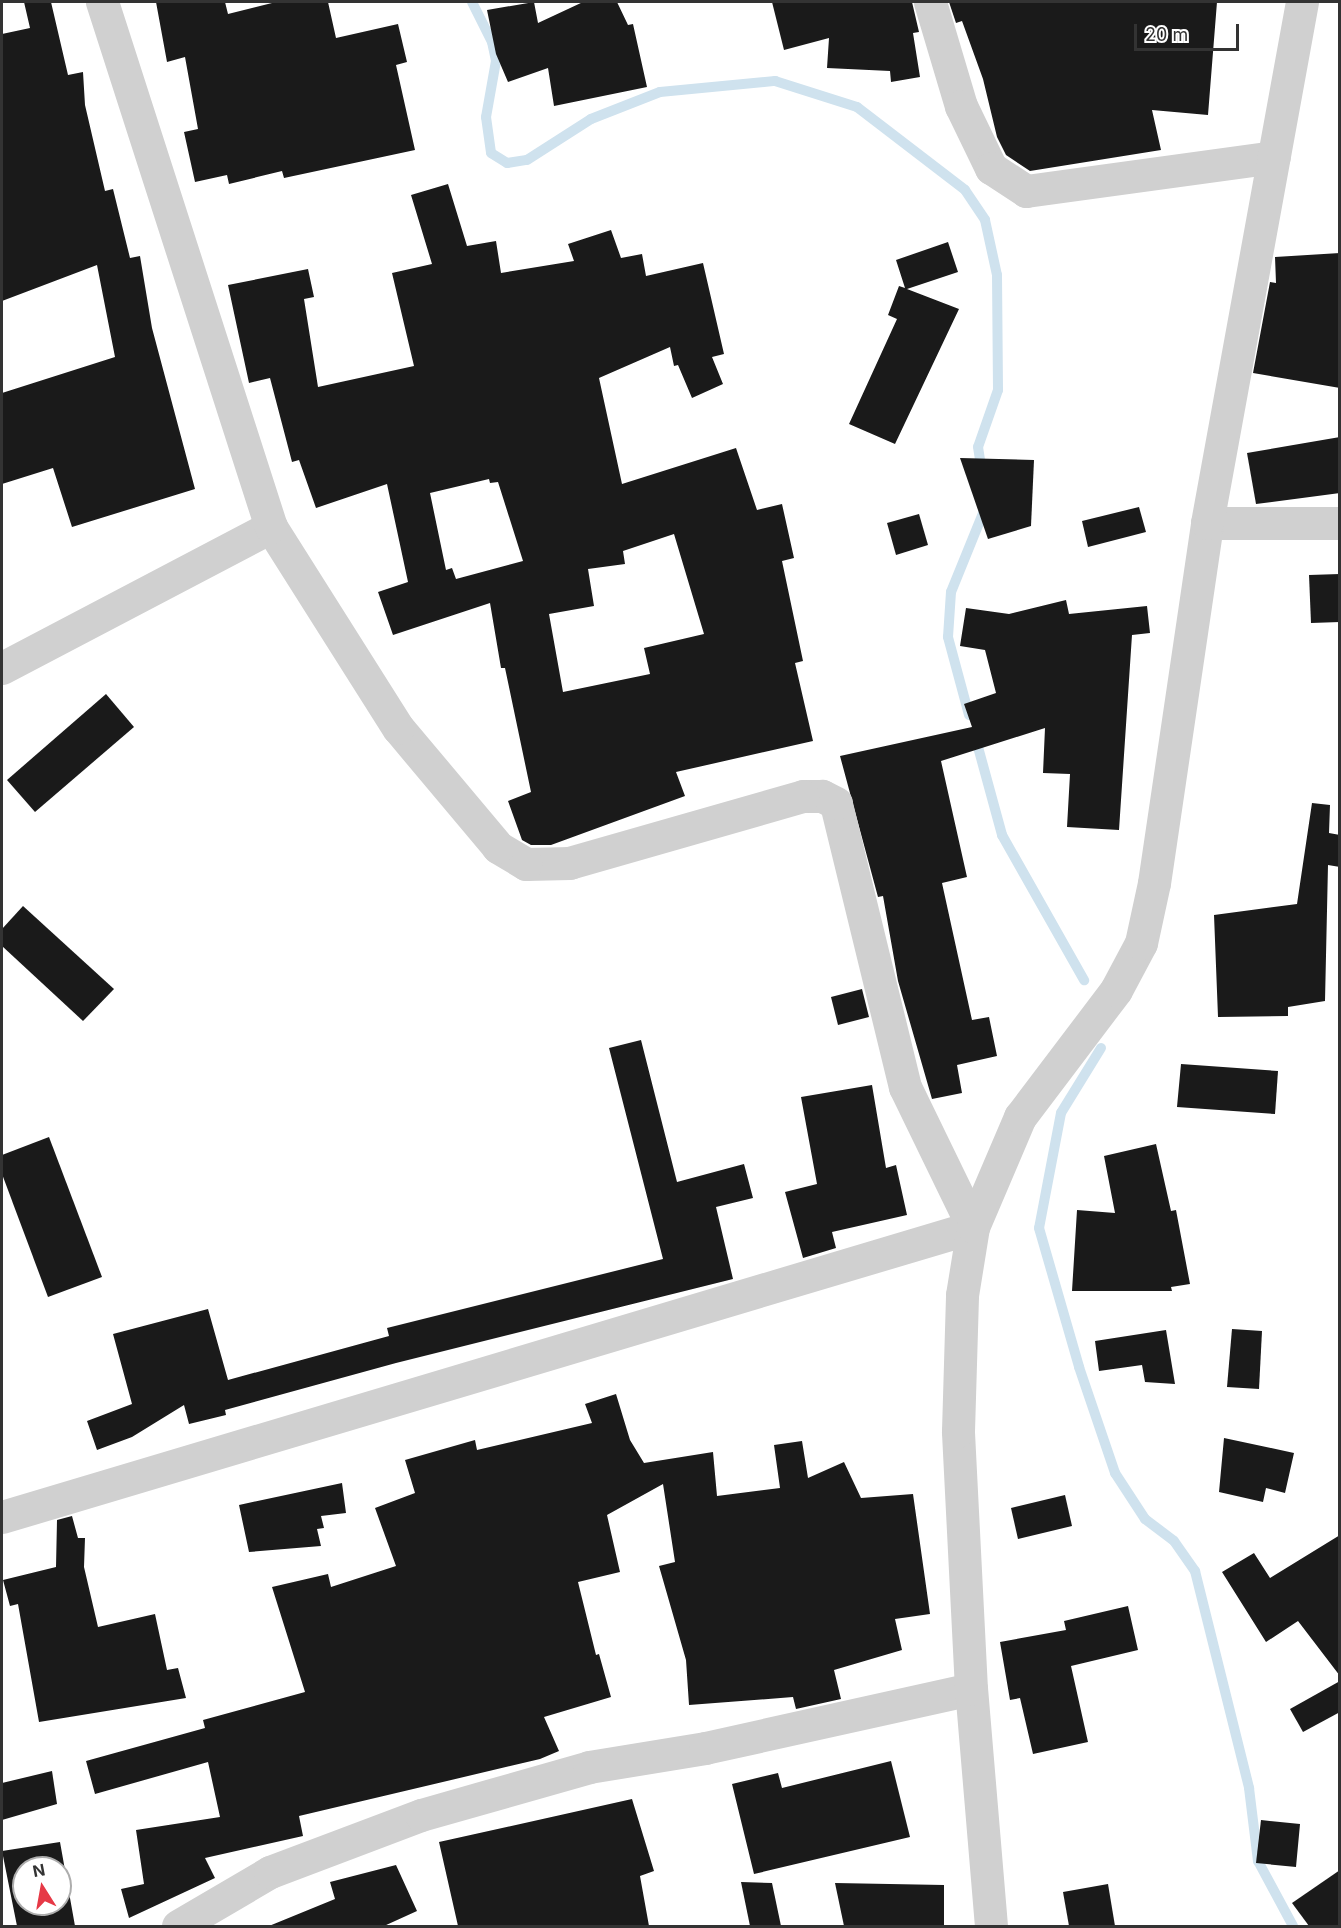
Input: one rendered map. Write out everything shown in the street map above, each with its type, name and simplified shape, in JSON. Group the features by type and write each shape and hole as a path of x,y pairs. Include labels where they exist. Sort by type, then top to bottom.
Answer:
{"street":[{"path":"102,2 271,526 398,728 498,847 526,864 570,863 803,796 822,796 836,803 905,1087 974,1227"},
{"path":"930,2 961,106 991,168 1026,191 1274,157"},
{"path":"991,1926 970,1689 958,1431 962,1294 974,1227 1020,1117 1116,990 1141,943 1154,883 1207,523 1302,2"},
{"path":"1207,523 1340,523"},
{"path":"2,668 271,526"},
{"path":"2,1517 974,1227"},
{"path":"178,1926 270,1872 421,1815 589,1767 705,1748 970,1689"}],"building":[{"path":"24,2 51,2 68,75 83,72 85,105 105,191 113,189 130,258 140,256 152,328 195,489 72,527 53,468 2,484 2,393 115,357 97,265 2,301 2,34 30,28"},
{"path":"156,2 225,2 228,14 276,2 328,2 336,38 398,24 407,62 396,65 415,150 284,178 282,171 229,184 227,175 195,182 184,132 198,129 185,57 167,62"},
{"path":"534,2 538,23 583,2 617,2 628,25 633,24 647,87 554,106 548,68 508,82 496,54 487,10"},
{"path":"772,2 912,2 919,32 913,33 920,77 891,82 890,71 827,68 829,38 784,50"},
{"path":"949,2 1217,2 1208,115 1152,110 1161,150 1030,171 1006,155 997,137 983,79 962,21 956,23"},
{"path":"448,184 467,246 496,241 501,273 574,261 568,244 611,230 621,258 642,254 646,276 703,263 724,354 712,357 723,384 692,398 678,365 674,366 670,347 599,378 622,484 736,448 757,510 782,504 794,558 782,561 803,661 795,663 813,741 676,772 685,796 551,845 531,845 522,840 508,801 531,792 505,668 501,668 490,603 393,635 378,592 408,582 387,484 316,508 299,460 292,462 270,378 249,383 228,285 308,269 314,297 304,299 318,387 414,366 392,273 432,264 411,195","holes":["489,479 490,483 498,482 523,561 456,579 452,568 446,570 430,493","674,534 704,634 644,648 650,674 563,692 549,614 594,606 588,569 625,564 623,551"]},
{"path":"948,242 958,272 907,289 959,309 895,444 849,424 897,319 888,315 899,286 905,288 896,260"},
{"path":"1340,253 1340,388 1253,373 1270,282 1276,283 1275,257"},
{"path":"1340,437 1340,493 1256,504 1247,453"},
{"path":"960,458 1034,460 1031,526 988,539"},
{"path":"1139,507 1146,532 1088,547 1082,521"},
{"path":"919,514 928,545 896,555 887,523"},
{"path":"1340,574 1340,622 1311,623 1309,575"},
{"path":"1066,600 1069,614 1147,606 1150,633 1132,635 1119,830 1067,827 1070,774 1043,773 1045,728 941,761 967,877 942,883 972,1020 989,1017 997,1056 957,1065 962,1093 932,1099 898,981 883,896 878,897 840,756 972,727 964,704 996,693 985,650 960,646 966,608 1009,614"},
{"path":"106,694 134,727 35,812 7,780"},
{"path":"1312,803 1330,805 1329,833 1340,835 1340,867 1328,865 1325,1001 1288,1007 1288,1016 1218,1017 1214,915 1297,904"},
{"path":"23,906 114,989 83,1021 2,946 2,929"},
{"path":"862,989 869,1017 838,1025 831,997"},
{"path":"641,1040 677,1182 744,1164 753,1198 716,1207 733,1279 396,1363 225,1410 226,1415 189,1424 184,1405 132,1437 97,1450 87,1421 132,1404 113,1334 208,1309 228,1380 389,1336 387,1328 663,1259 609,1048"},
{"path":"1181,1064 1278,1071 1275,1114 1177,1107"},
{"path":"872,1085 886,1168 896,1165 907,1215 832,1232 836,1248 803,1258 785,1192 817,1184 801,1097"},
{"path":"49,1137 102,1277 48,1297 2,1174 2,1155"},
{"path":"1156,1144 1171,1211 1176,1210 1190,1284 1171,1287 1172,1291 1072,1291 1077,1210 1115,1213 1104,1156"},
{"path":"1232,1329 1262,1331 1259,1389 1227,1387"},
{"path":"1166,1330 1175,1384 1145,1382 1142,1365 1099,1371 1095,1341"},
{"path":"616,1394 630,1440 644,1463 713,1452 717,1496 780,1488 774,1445 802,1441 808,1478 844,1462 861,1498 913,1494 930,1614 895,1619 902,1650 834,1670 841,1699 796,1709 793,1697 689,1705 686,1660 659,1566 675,1562 663,1484 607,1515 620,1572 578,1582 596,1655 599,1654 611,1697 544,1717 559,1751 540,1759 299,1816 303,1836 205,1858 215,1878 129,1918 121,1889 144,1884 136,1830 220,1817 208,1762 95,1794 86,1761 205,1728 203,1720 305,1692 272,1587 328,1574 331,1587 396,1566 375,1508 415,1493 405,1460 475,1440 477,1450 592,1423 585,1404"},
{"path":"1224,1438 1294,1453 1285,1493 1266,1488 1263,1502 1219,1492"},
{"path":"342,1483 346,1513 321,1516 324,1528 317,1529 321,1546 249,1552 239,1505"},
{"path":"1065,1495 1072,1526 1018,1539 1011,1508"},
{"path":"72,1516 78,1538 85,1538 84,1567 98,1627 155,1614 167,1670 178,1668 186,1698 39,1722 18,1604 10,1606 3,1580 56,1567 57,1520"},
{"path":"1340,1535 1340,1676 1298,1621 1266,1642 1222,1572 1254,1553 1270,1578"},
{"path":"1128,1606 1138,1650 1071,1666 1088,1742 1033,1754 1020,1698 1010,1700 1000,1642 1066,1630 1064,1621"},
{"path":"1340,1681 1340,1712 1303,1732 1290,1709"},
{"path":"891,1761 910,1837 754,1874 732,1784 778,1773 782,1788"},
{"path":"52,1771 57,1804 2,1820 2,1783"},
{"path":"632,1799 654,1871 640,1876 649,1926 458,1926 439,1842"},
{"path":"1261,1820 1300,1824 1296,1867 1256,1863"},
{"path":"60,1842 62,1856 12,1856 12,1901 2,1851"},
{"path":"396,1865 417,1911 384,1926 269,1926 335,1899 330,1882"},
{"path":"1340,1870 1340,1926 1309,1926 1292,1903"},
{"path":"741,1882 772,1883 781,1926 750,1926"},
{"path":"835,1883 944,1885 944,1926 844,1926"},
{"path":"1108,1884 1115,1926 1069,1926 1063,1892"},
{"path":"72,1909 75,1926 17,1926 15,1916 72,1916"}],"waterway":[{"path":"472,2 492,42 496,61 486,117 491,153 507,163 527,160 591,119 660,92 775,81 857,107 965,190 985,220 997,275 998,390 978,447 982,473"},
{"path":"969,715 948,637 951,592 986,506"},
{"path":"975,736 1002,835 1084,980"},
{"path":"1101,1048 1061,1113 1039,1228 1079,1367 1115,1473 1145,1519 1174,1541 1195,1571 1249,1788 1258,1861 1293,1926"}]}
